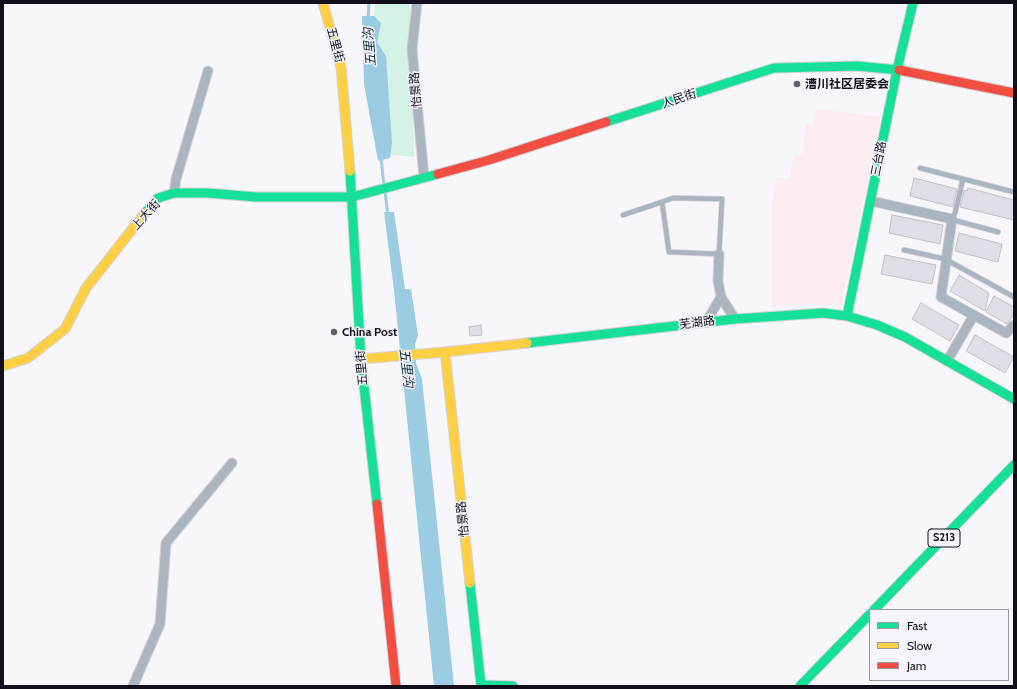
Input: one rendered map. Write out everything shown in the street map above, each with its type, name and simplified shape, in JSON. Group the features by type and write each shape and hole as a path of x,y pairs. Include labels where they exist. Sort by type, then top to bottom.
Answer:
{"street":[{"name":"五里街","path":"323,3 341,67 352,197 361,359 396,686"},
{"name":"怡景路","path":"417,3 412,49 424,177"},
{"name":"三台路","path":"847,316 897,70 913,3"},
{"name":"人民街","path":"352,197 489,160 774,68 857,66 897,70 1014,93"},
{"path":"174,193 176,179 208,71"},
{"name":"上大街","path":"3,366 28,358 65,329 86,288 158,198 174,193 352,197"},
{"path":"871,201 952,219 945,259 941,297 1006,333 1014,325"},
{"path":"719,254 718,281 721,297 735,318"},
{"path":"706,322 721,297"},
{"name":"芜湖路","path":"361,359 445,352 735,318 823,313 847,316 877,325 898,334 1014,400"},
{"path":"947,361 974,315"},
{"name":"怡景路","path":"445,352 481,685"},
{"path":"133,686 160,624 166,543 232,463"},
{"name":"S213","path":"875,609 1014,466"},
{"path":"800,686 869,615"},
{"path":"481,685 513,686"}],"lane":[{"path":"920,168 1014,192"},
{"path":"963,180 955,213 952,219 957,222 998,232"},
{"path":"623,215 673,198 722,200 719,254 669,252 662,202"},
{"path":"904,250 945,259 1014,297"}],"shaded area":[{"path":"816,109 881,117 841,306 819,304 772,307 772,208 775,177 789,179 794,155 802,156 806,124 812,125"}],"green space":[{"path":"375,3 410,3 414,157 384,154 372,25"}],"water":[{"path":"362,16 374,16 381,23 377,42 386,56 392,143 390,158 378,161 364,84"},
{"path":"384,212 394,212 405,289 411,289 418,335 415,344 416,363 422,379 454,686 434,686 394,290"}],"building":[{"path":"914,178 957,189 953,207 910,196"},
{"path":"968,188 1014,200 1014,220 960,207 964,190 967,191"},
{"path":"892,215 943,225 940,244 889,233"},
{"path":"959,233 1002,244 998,262 955,251"},
{"path":"885,255 936,265 932,284 881,274"},
{"path":"959,275 989,293 985,311 950,291"},
{"path":"994,296 1014,307 1014,314 1007,324 986,312"},
{"path":"921,303 959,325 950,341 912,319"},
{"path":"481,325 482,335 470,336 469,327"},
{"path":"975,335 1014,357 1005,373 966,351"}],"waterway":[{"name":"五里沟","path":"368,19 369,3"},
{"name":"五里沟","path":"381,158 384,186"},
{"name":"五里沟","path":"385,191 388,216"}],"traffic: fast":[{"path":"847,316 897,70 913,3"},
{"path":"606,122 774,68 857,66 899,70"},
{"path":"350,171 361,359 377,504"},
{"path":"145,213 158,198 174,193 208,193 256,197 352,197 438,174"},
{"path":"527,343 735,319 823,313 847,316 877,325 905,337 1014,399"},
{"path":"875,609 1014,465"},
{"path":"470,583 481,685 513,686"},
{"path":"800,686 869,615"}],"traffic: slow":[{"path":"323,3 341,67 350,171"},
{"path":"3,366 28,358 65,329 86,288 145,213"},
{"path":"361,359 527,343"},
{"path":"445,352 470,583"}],"traffic: jam":[{"path":"899,70 1014,93"},
{"path":"438,174 489,160 606,122"},
{"path":"377,504 396,686"}],"place":[{"name":"漕川社区居委会","path":"797,84"},
{"name":"China Post","path":"334,332"}]}
